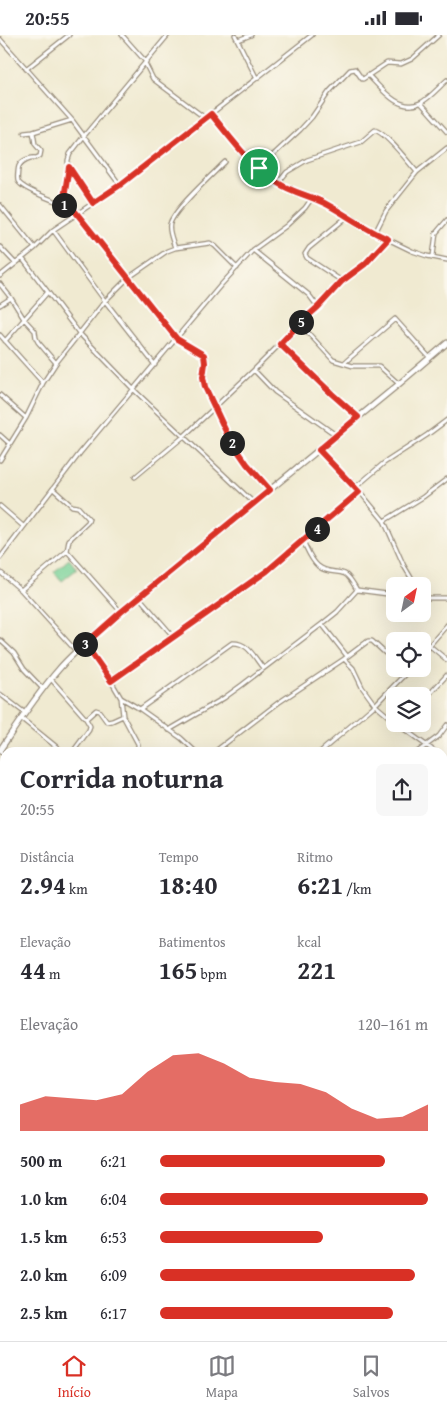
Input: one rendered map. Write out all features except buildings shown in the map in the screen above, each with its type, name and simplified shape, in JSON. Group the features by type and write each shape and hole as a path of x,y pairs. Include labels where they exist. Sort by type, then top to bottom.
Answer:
{"street":[{"path":"26,69 69,35"},
{"path":"122,35 146,62 153,79 205,118"},
{"path":"63,204 69,157 84,136 168,35"},
{"path":"235,35 256,77"},
{"path":"238,40 251,35"},
{"path":"0,276 35,248 53,230 120,185 312,35"},
{"path":"259,168 300,130 312,117 329,91 350,70 355,69 362,79 387,63 401,64 412,59 439,35"},
{"path":"0,39 72,120 120,185"},
{"path":"368,75 394,100 411,106 421,103 447,80"},
{"path":"421,103 447,132"},
{"path":"211,114 244,153 278,183 323,202 375,233 412,251 447,260"},
{"path":"24,133 72,120"},
{"path":"278,183 287,173 307,160 361,142 375,130 379,131 417,172"},
{"path":"33,132 40,156 24,161 19,166 19,183 74,210 177,339 204,355 203,382 229,438 247,464 270,490"},
{"path":"375,233 386,211 417,172 447,148"},
{"path":"175,248 169,228 170,223 201,185 225,162"},
{"path":"69,167 93,203"},
{"path":"0,558 80,453 220,286 253,251 286,226 305,208 312,198"},
{"path":"0,205 35,248"},
{"path":"342,281 304,255 309,248 348,216"},
{"path":"434,257 436,233 447,220"},
{"path":"53,230 155,365"},
{"path":"135,477 183,437 215,407 318,307 342,281 365,264 388,239"},
{"path":"0,460 26,418 43,383 56,363 105,301 128,278 158,256 175,248 210,243 238,268"},
{"path":"0,247 15,263"},
{"path":"253,251 309,295 318,307"},
{"path":"22,258 79,333 134,390 254,503"},
{"path":"0,284 24,319 35,331 38,341 56,363"},
{"path":"5,341 48,293"},
{"path":"0,305 11,298"},
{"path":"344,363 395,319 430,358"},
{"path":"300,323 333,360 353,366 379,366 399,384"},
{"path":"0,335 43,383"},
{"path":"2,747 43,689 76,651 447,343"},
{"path":"280,344 358,417"},
{"path":"254,370 275,392 336,435"},
{"path":"0,395 26,418"},
{"path":"356,487 384,463 447,420"},
{"path":"0,435 10,444"},
{"path":"319,450 356,487 384,521 411,577"},
{"path":"384,521 423,497 447,479"},
{"path":"21,590 67,551 69,540 89,520 78,507 72,506 53,489"},
{"path":"111,681 267,571 359,492"},
{"path":"0,506 24,526"},
{"path":"303,541 320,567 330,572 346,575 358,590 386,594"},
{"path":"67,551 121,612"},
{"path":"0,572 21,590 76,651"},
{"path":"169,730 224,698 337,612 358,590"},
{"path":"139,597 173,636"},
{"path":"431,598 447,598"},
{"path":"322,624 354,668 362,687 375,705 386,714"},
{"path":"431,643 447,625"},
{"path":"0,640 14,653 24,669 43,689"},
{"path":"221,747 278,703 370,641 386,654"},
{"path":"140,709 232,643 238,643 247,647 263,668"},
{"path":"85,644 111,681 120,698 124,716 138,747"},
{"path":"431,647 447,660"},
{"path":"431,692 447,675"},
{"path":"326,747 375,705 402,677"},
{"path":"51,679 90,726 76,747"},
{"path":"0,694 26,714"},
{"path":"120,698 140,709 191,747"},
{"path":"86,719 96,710 107,721 124,716"},
{"path":"22,719 57,747"},
{"path":"424,747 439,736 447,725"},
{"path":"409,732 430,747"}],"green space":[{"path":"69,559 77,569 62,581 54,572"}],"route":[{"path":"211,114 259,168 278,183 323,202 388,239 365,264 342,281 280,344 358,417 319,450 359,492 267,571 111,681 85,644 121,612 270,490 247,464 229,438 205,387 203,377 204,355 177,339 74,210 63,204 69,167 93,203 120,185 211,114"}]}
